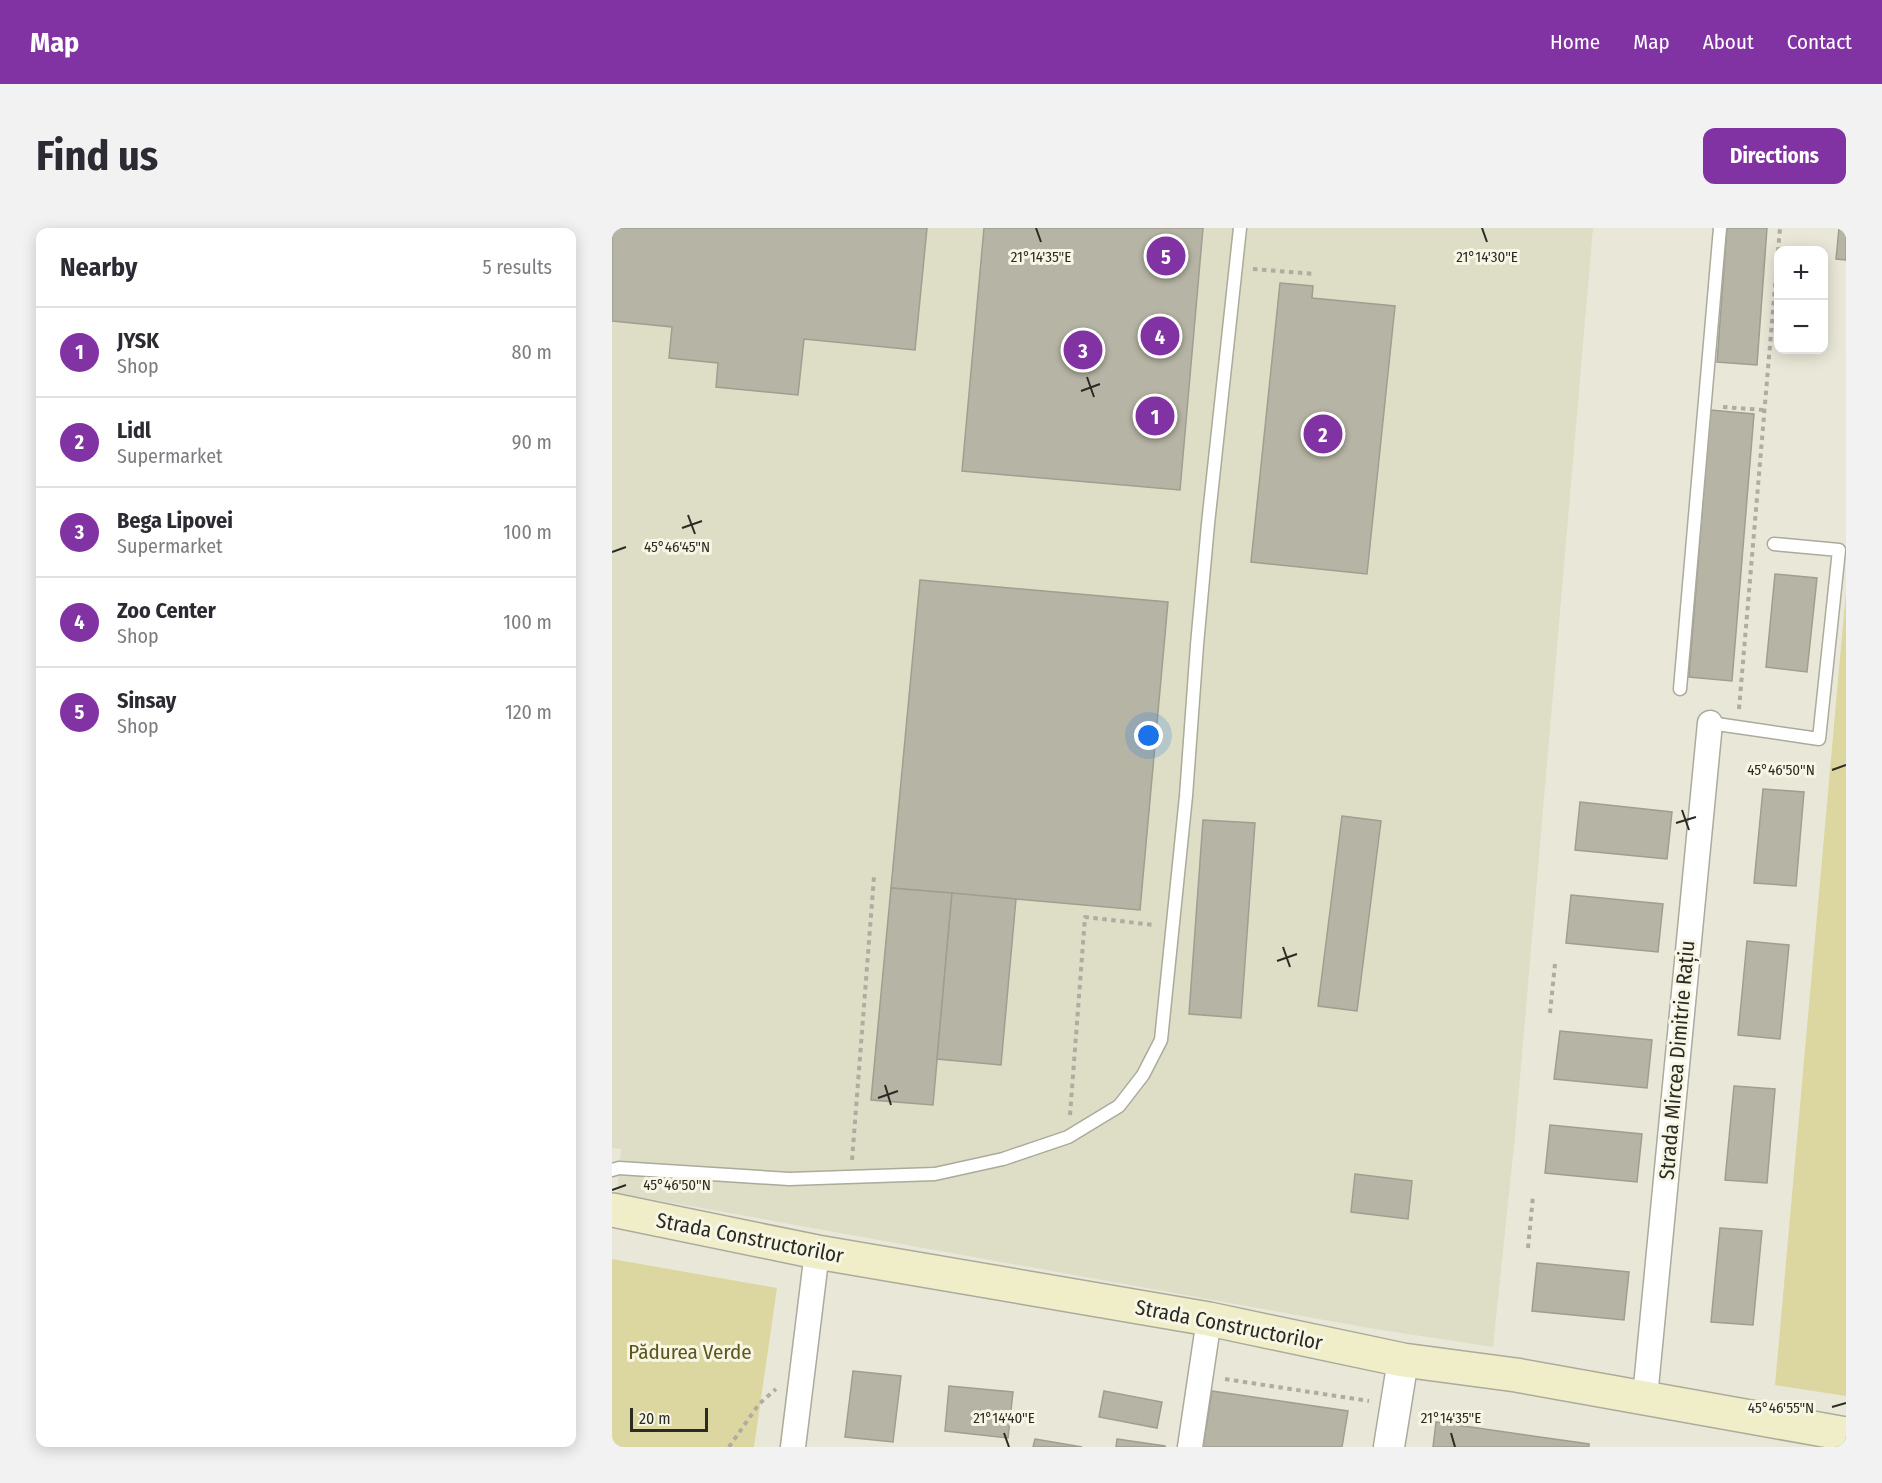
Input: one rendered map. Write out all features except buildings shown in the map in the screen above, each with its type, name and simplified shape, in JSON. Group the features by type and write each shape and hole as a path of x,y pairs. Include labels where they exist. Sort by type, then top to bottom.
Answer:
{"main road":[{"name":"Strada Constructorilor","path":"612,1210 817,1252 1209,1319 1402,1360 1516,1375 1846,1434"}],"street":[{"name":"Strada Mircea Dimitrie Rațiu","path":"1645,1397 1710,723"},
{"path":"793,1447 817,1252"},
{"path":"1190,1447 1209,1319"},
{"path":"1389,1447 1402,1360"}],"lane":[{"path":"612,1170 619,1168 789,1179 935,1174 1003,1159 1068,1137 1119,1106 1143,1075 1161,1040 1186,796 1197,645 1240,228"},
{"path":"1680,689 1720,228"},
{"path":"1710,723 1819,740 1839,550 1774,544"}],"path":[{"path":"1738,727 1780,228"},
{"path":"1235,267 1315,274"},
{"path":"1704,406 1764,410"},
{"path":"850,1177 874,877"},
{"path":"1068,1137 1085,917 1173,927"},
{"path":"1550,1013 1555,964"},
{"path":"1528,1248 1533,1196"},
{"path":"729,1447 759,1404 793,1373 805,1358"},
{"path":"1200,1376 1396,1405"}],"shaded area":[{"path":"612,228 1593,228 1515,1136 1493,1347 1375,1329 617,1193 621,1149 612,1148"}],"green space":[{"path":"1846,591 1846,1396 1775,1385"},
{"name":"Pădurea Verde","path":"612,1259 777,1288 754,1447 612,1447"}],"place":[{"name":"Sinsay","path":"1166,256"},
{"name":"Zoo Center","path":"1160,336"},
{"name":"Bega Lipovei","path":"1083,350"},
{"name":"JYSK","path":"1155,416"},
{"name":"Lidl","path":"1323,434"}]}
